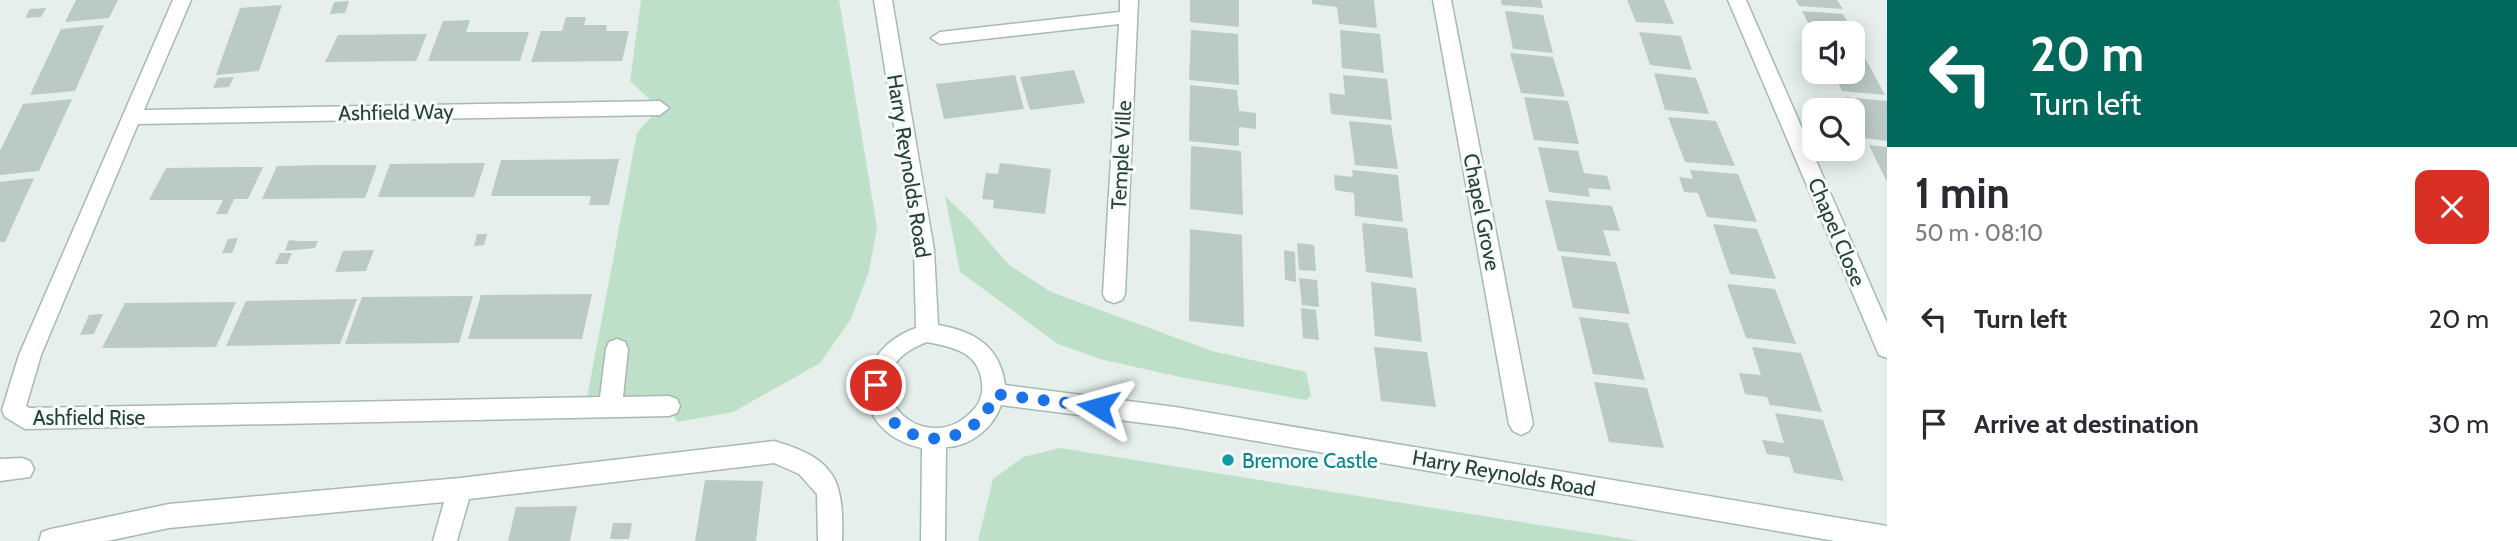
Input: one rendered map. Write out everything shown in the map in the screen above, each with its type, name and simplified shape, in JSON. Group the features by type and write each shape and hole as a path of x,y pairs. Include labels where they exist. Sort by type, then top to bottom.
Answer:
{"street":[{"name":"Ashfield Rise","path":"182,0 30,355 13,410 25,419 668,406"},
{"name":"Harry Reynolds Road","path":"883,0 924,250 927,332"},
{"name":"Chapel Grove","path":"1442,0 1521,424"},
{"name":"Chapel Close","path":"1737,0 1887,348"},
{"name":"Temple Ville","path":"940,38 1129,8 1114,294"},
{"name":"Ashfield Way","path":"132,117 660,108"},
{"path":"927,332 963,338 978,347 989,361 995,377 995,394 980,421 969,431 934,439 915,436 899,428 886,416 878,401 878,369 886,356 911,337 927,332"},
{"path":"610,407 617,349"},
{"name":"Harry Reynolds Road","path":"995,394 1175,417 1887,538"},
{"path":"933,541 934,439"},
{"path":"51,541 169,516 460,489 774,452 799,459 815,473 830,496 830,541"},
{"path":"445,541 460,489"}],"green space":[{"path":"641,0 839,0 877,228 869,271 851,319 820,363 733,412 677,422 668,406 585,408 637,133 659,108 630,81"},
{"path":"945,196 1009,265 1051,292 1212,351 1306,372 1311,396 1306,400 1180,377 1100,359 1058,344 960,272"},
{"path":"1060,448 1639,541 978,541 993,479 1023,457"}],"building":[{"path":"76,0 118,0 109,18 65,22"},
{"path":"1190,0 1239,0 1239,27 1190,22"},
{"path":"1312,0 1374,0 1377,28 1339,24 1337,7 1312,4"},
{"path":"1501,0 1541,0 1543,8 1502,5"},
{"path":"1627,0 1664,0 1674,24 1636,22"},
{"path":"1796,0 1837,0 1843,9 1799,6"},
{"path":"349,1 345,13 330,14 334,2"},
{"path":"282,5 259,71 216,75 240,8"},
{"path":"46,8 41,17 25,18 30,9"},
{"path":"1505,11 1543,15 1553,53 1513,49"},
{"path":"1802,11 1843,14 1847,21 1807,21"},
{"path":"566,17 586,17 584,25 607,25 606,31 629,31 622,61 531,62 541,31 562,31"},
{"path":"470,20 466,32 529,32 520,61 428,61 443,21"},
{"path":"104,25 75,91 30,95 61,29"},
{"path":"1191,30 1238,34 1239,85 1189,80"},
{"path":"1340,30 1380,34 1384,73 1342,68"},
{"path":"1639,32 1681,36 1692,70 1650,65"},
{"path":"427,34 416,61 325,62 338,35"},
{"path":"1510,53 1553,57 1565,97 1521,93"},
{"path":"1865,58 1885,95 1842,91 1839,84 1865,84"},
{"path":"1074,70 1085,103 1030,110 1020,77"},
{"path":"1654,73 1696,78 1709,114 1665,110"},
{"path":"1015,75 1024,109 944,119 936,84"},
{"path":"1343,75 1387,79 1392,120 1331,114 1329,93 1345,95"},
{"path":"234,77 229,87 213,88 218,78"},
{"path":"1190,85 1237,90 1239,111 1256,113 1256,129 1239,127 1239,146 1189,141"},
{"path":"1524,97 1568,101 1579,144 1534,140"},
{"path":"72,99 39,171 0,175 0,151 23,104"},
{"path":"1865,99 1887,101 1887,141 1865,138"},
{"path":"1668,117 1716,121 1735,166 1685,162"},
{"path":"1349,121 1391,125 1398,169 1355,165"},
{"path":"1869,145 1887,147 1887,182 1880,168"},
{"path":"1191,146 1241,151 1243,215 1190,209"},
{"path":"1538,147 1578,151 1584,173 1607,176 1611,190 1588,188 1590,197 1549,192"},
{"path":"619,159 609,205 589,205 591,196 491,196 501,160"},
{"path":"485,163 474,197 378,197 390,164"},
{"path":"1000,163 1051,169 1045,214 993,208 994,200 982,199 986,173 998,174"},
{"path":"377,165 365,198 262,199 277,166"},
{"path":"263,167 248,199 234,199 227,214 216,214 223,200 149,200 166,168"},
{"path":"1352,170 1398,175 1403,222 1355,216 1354,193 1335,190 1334,175 1353,177"},
{"path":"1690,170 1738,174 1757,222 1707,217 1698,193 1684,192 1679,177 1693,179"},
{"path":"34,178 5,242 0,242 0,182"},
{"path":"1545,200 1612,206 1620,231 1603,230 1611,256 1558,251"},
{"path":"1362,223 1407,228 1413,278 1366,272"},
{"path":"1713,224 1757,229 1776,279 1730,274"},
{"path":"1190,229 1242,235 1244,327 1189,321"},
{"path":"477,234 487,234 484,245 474,246"},
{"path":"238,238 232,253 222,253 228,239"},
{"path":"289,240 318,241 315,248 285,251"},
{"path":"1297,243 1314,245 1316,271 1299,270"},
{"path":"374,250 366,271 335,272 343,251"},
{"path":"1284,250 1295,252 1296,282 1285,280"},
{"path":"280,253 292,253 287,264 275,264"},
{"path":"1561,256 1616,262 1630,314 1573,308"},
{"path":"1299,278 1317,280 1319,307 1302,305"},
{"path":"1371,282 1416,288 1422,342 1375,336"},
{"path":"1727,284 1775,289 1796,344 1746,338"},
{"path":"592,294 582,339 468,339 481,295"},
{"path":"473,296 459,343 345,344 362,297"},
{"path":"357,299 340,344 226,346 246,301"},
{"path":"236,302 216,347 102,348 125,303"},
{"path":"1301,308 1316,310 1319,340 1303,338"},
{"path":"103,314 94,334 80,335 89,315"},
{"path":"1579,317 1628,323 1645,380 1593,374"},
{"path":"1374,347 1427,352 1436,407 1381,401"},
{"path":"1752,347 1801,353 1822,412 1770,405 1767,397 1745,394 1739,373 1761,375"},
{"path":"1594,382 1647,388 1664,448 1609,442"},
{"path":"1775,413 1823,420 1844,481 1794,473 1789,457 1767,454 1762,440 1784,443"},
{"path":"705,480 763,481 756,541 695,541"},
{"path":"577,506 570,541 508,541 516,507"},
{"path":"613,523 632,523 629,539 610,539"}],"place":[{"name":"Bremore Castle","path":"1228,460"}],"route":[{"path":"876,385 878,401 886,416 899,428 915,436 934,439 953,437 969,431 980,421 995,394 1098,407"}]}
